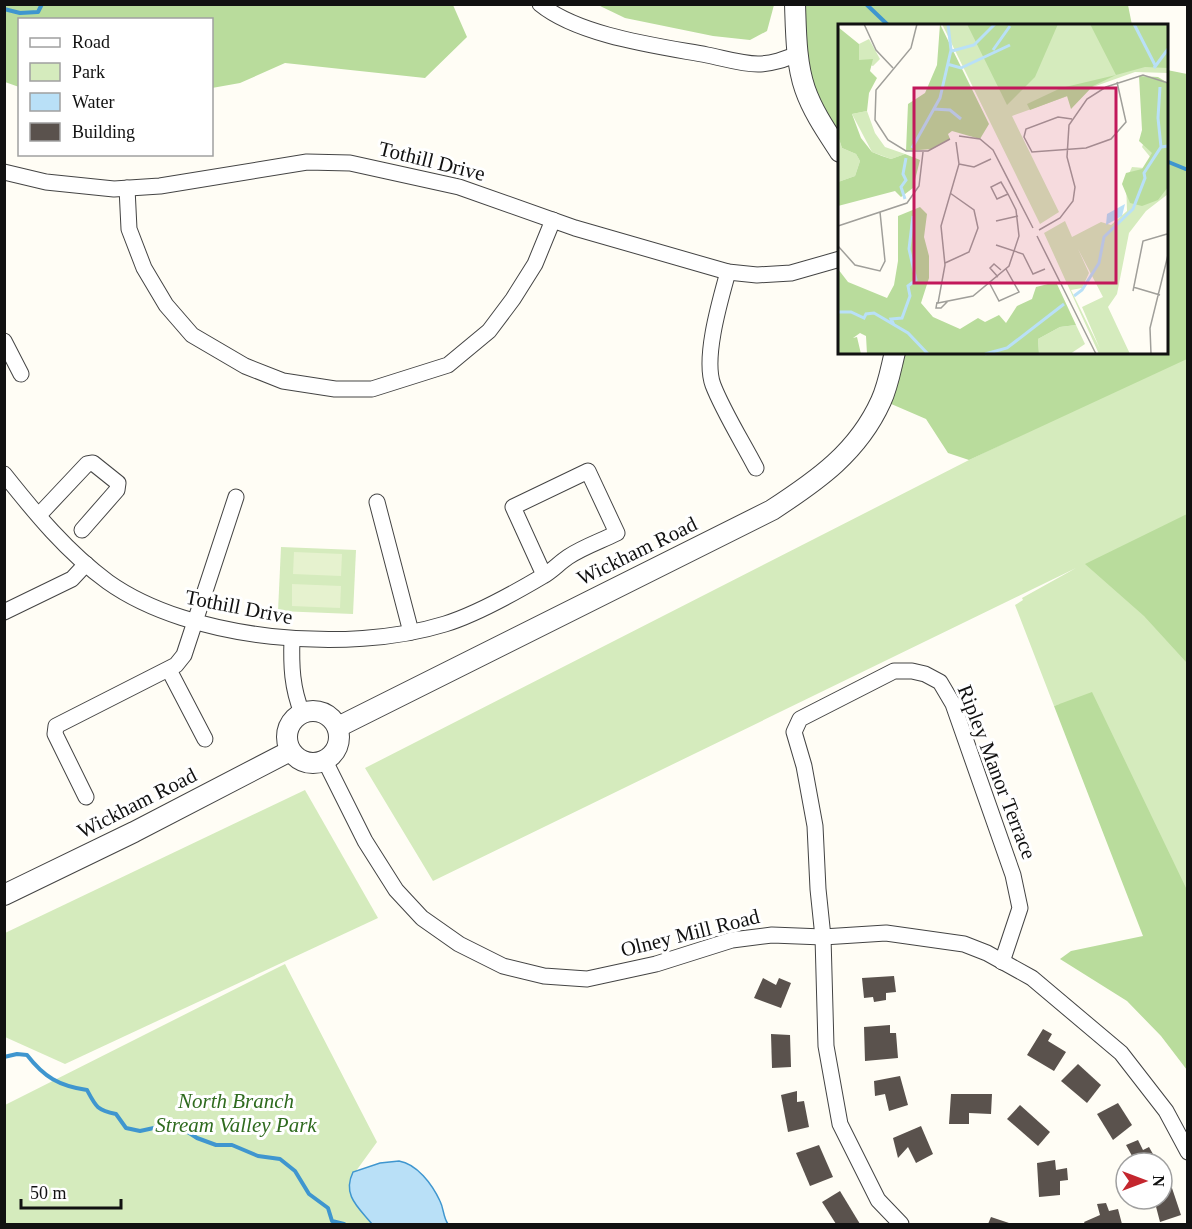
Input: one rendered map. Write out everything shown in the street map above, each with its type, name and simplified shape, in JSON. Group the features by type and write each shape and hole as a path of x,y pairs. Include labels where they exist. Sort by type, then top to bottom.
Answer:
{"street":[{"path":"540,4 566,21 592,30 663,47 756,64 774,62 798,54"},
{"path":"795,4 798,54 804,88 838,149"},
{"name":"Tothill Drive","path":"4,172 46,182 127,188 180,183 307,162 350,164 459,187 575,228 728,272 758,275 791,273 838,260"},
{"path":"127,188 129,229 144,268 166,305 192,335 245,366 283,381 335,389 372,389 448,364 489,331 513,299 535,264 553,220"},
{"path":"728,272 709,364 713,385 756,468"},
{"path":"4,341 21,374"},
{"name":"Wickham Road","path":"338,727 772,510 815,482 861,438 882,400 894,354"},
{"path":"39,515 87,464 93,463 118,483 117,490 82,530"},
{"name":"Tothill Drive","path":"4,474 63,544 108,582 173,616 247,633 292,639 370,638 446,624 544,575 568,556 617,533 588,471 513,507 544,575"},
{"path":"86,797 55,734 56,726 169,670 184,655 236,497"},
{"path":"377,502 411,632"},
{"path":"4,612 72,579 86,564"},
{"path":"292,639 291,674 294,692 302,713"},
{"path":"169,670 205,739"},
{"name":"Ripley Manor Terrace","path":"901,1224 878,1200 840,1124 826,1046 823,938 815,826 795,732 800,718 894,671 925,674 940,682 953,704 1013,875 1020,909 1002,962"},
{"path":"310,711 327,714 338,727 340,737 338,747 325,761 315,764 305,763 297,759 290,751 287,743 289,725 302,713 310,711"},
{"name":"Wickham Road","path":"4,895 134,832 290,751"},
{"name":"Olney Mill Road","path":"325,761 365,841 396,890 422,918 459,944 503,966 544,975 587,979 656,964 732,940 772,934 823,938 886,933 964,944 1032,978 1120,1053 1167,1111 1188,1152"}],"green space":[{"path":"5,4 453,5 467,37 425,78 285,63 240,83 213,88 213,18 18,18 18,87 5,82"},
{"path":"598,5 774,5 767,31 750,40 713,36 625,18"},
{"path":"795,5 1128,5 1132,24 838,24 838,150 816,113"},
{"path":"1168,70 1187,74 1187,359 969,460 948,453 926,419 882,400 895,354 1168,354"},
{"path":"1187,356 1187,1053 1060,704 1054,706 1015,605 1023,600 1022,598 1076,568 433,881 365,768 969,460"},
{"path":"1187,514 1187,663 1144,616 1085,564"},
{"path":"281,547 356,550 353,614 278,611"},
{"path":"294,552 342,554 341,576 293,574"},
{"path":"292,584 341,586 340,608 292,606"},
{"path":"1092,692 1187,890 1187,1070 1161,1036 1127,1001 1060,959 1071,951 1143,936 1054,706"},
{"path":"305,790 378,918 65,1064 5,1037 5,933"},
{"name":"North Branch Stream Valley Park","path":"285,964 377,1142 356,1171 377,1224 5,1224 5,1105"}],"water":[{"path":"399,1161 418,1170 433,1188 448,1224 372,1224 357,1206 349,1187 353,1172 380,1163"}],"building":[{"path":"894,976 896,992 886,993 886,1000 874,1002 873,997 864,998 862,978"},
{"path":"763,978 776,985 779,978 791,983 781,1008 754,998"},
{"path":"890,1025 890,1033 896,1033 898,1058 865,1061 864,1027"},
{"path":"1043,1029 1052,1034 1048,1041 1066,1052 1054,1071 1027,1055"},
{"path":"771,1034 790,1035 791,1067 772,1068"},
{"path":"1078,1064 1101,1085 1087,1103 1061,1081"},
{"path":"900,1076 908,1105 889,1111 885,1094 875,1096 874,1081"},
{"path":"797,1091 797,1102 804,1101 809,1127 788,1132 781,1095"},
{"path":"951,1094 992,1094 991,1114 969,1113 969,1124 949,1124"},
{"path":"1118,1103 1132,1125 1113,1140 1097,1114"},
{"path":"1020,1105 1050,1132 1038,1146 1007,1119"},
{"path":"921,1126 933,1154 916,1163 908,1147 898,1158 893,1138"},
{"path":"1138,1140 1143,1150 1149,1147 1151,1151 1129,1151 1126,1145"},
{"path":"819,1145 833,1177 810,1186 796,1153"},
{"path":"1055,1160 1056,1170 1067,1168 1068,1180 1060,1181 1060,1195 1039,1197 1037,1163"},
{"path":"840,1191 860,1224 836,1224 822,1202"},
{"path":"1174,1194 1181,1215 1160,1222 1157,1211 1174,1211"},
{"path":"1106,1203 1109,1211 1119,1211 1122,1224 1085,1224 1084,1222 1100,1215 1097,1204"},
{"path":"991,1217 1012,1224 988,1224"}],"waterway":[{"path":"4,9 20,13 38,12 42,4"},
{"path":"866,4 887,24"},
{"path":"1168,162 1188,170"},
{"path":"4,1057 17,1054 27,1055 46,1075 68,1086 87,1090 98,1107 116,1114 126,1128 140,1131 163,1126 183,1129 197,1138 216,1145 232,1145 258,1156 280,1159 295,1171 309,1194 328,1208 332,1221 344,1224"}]}
